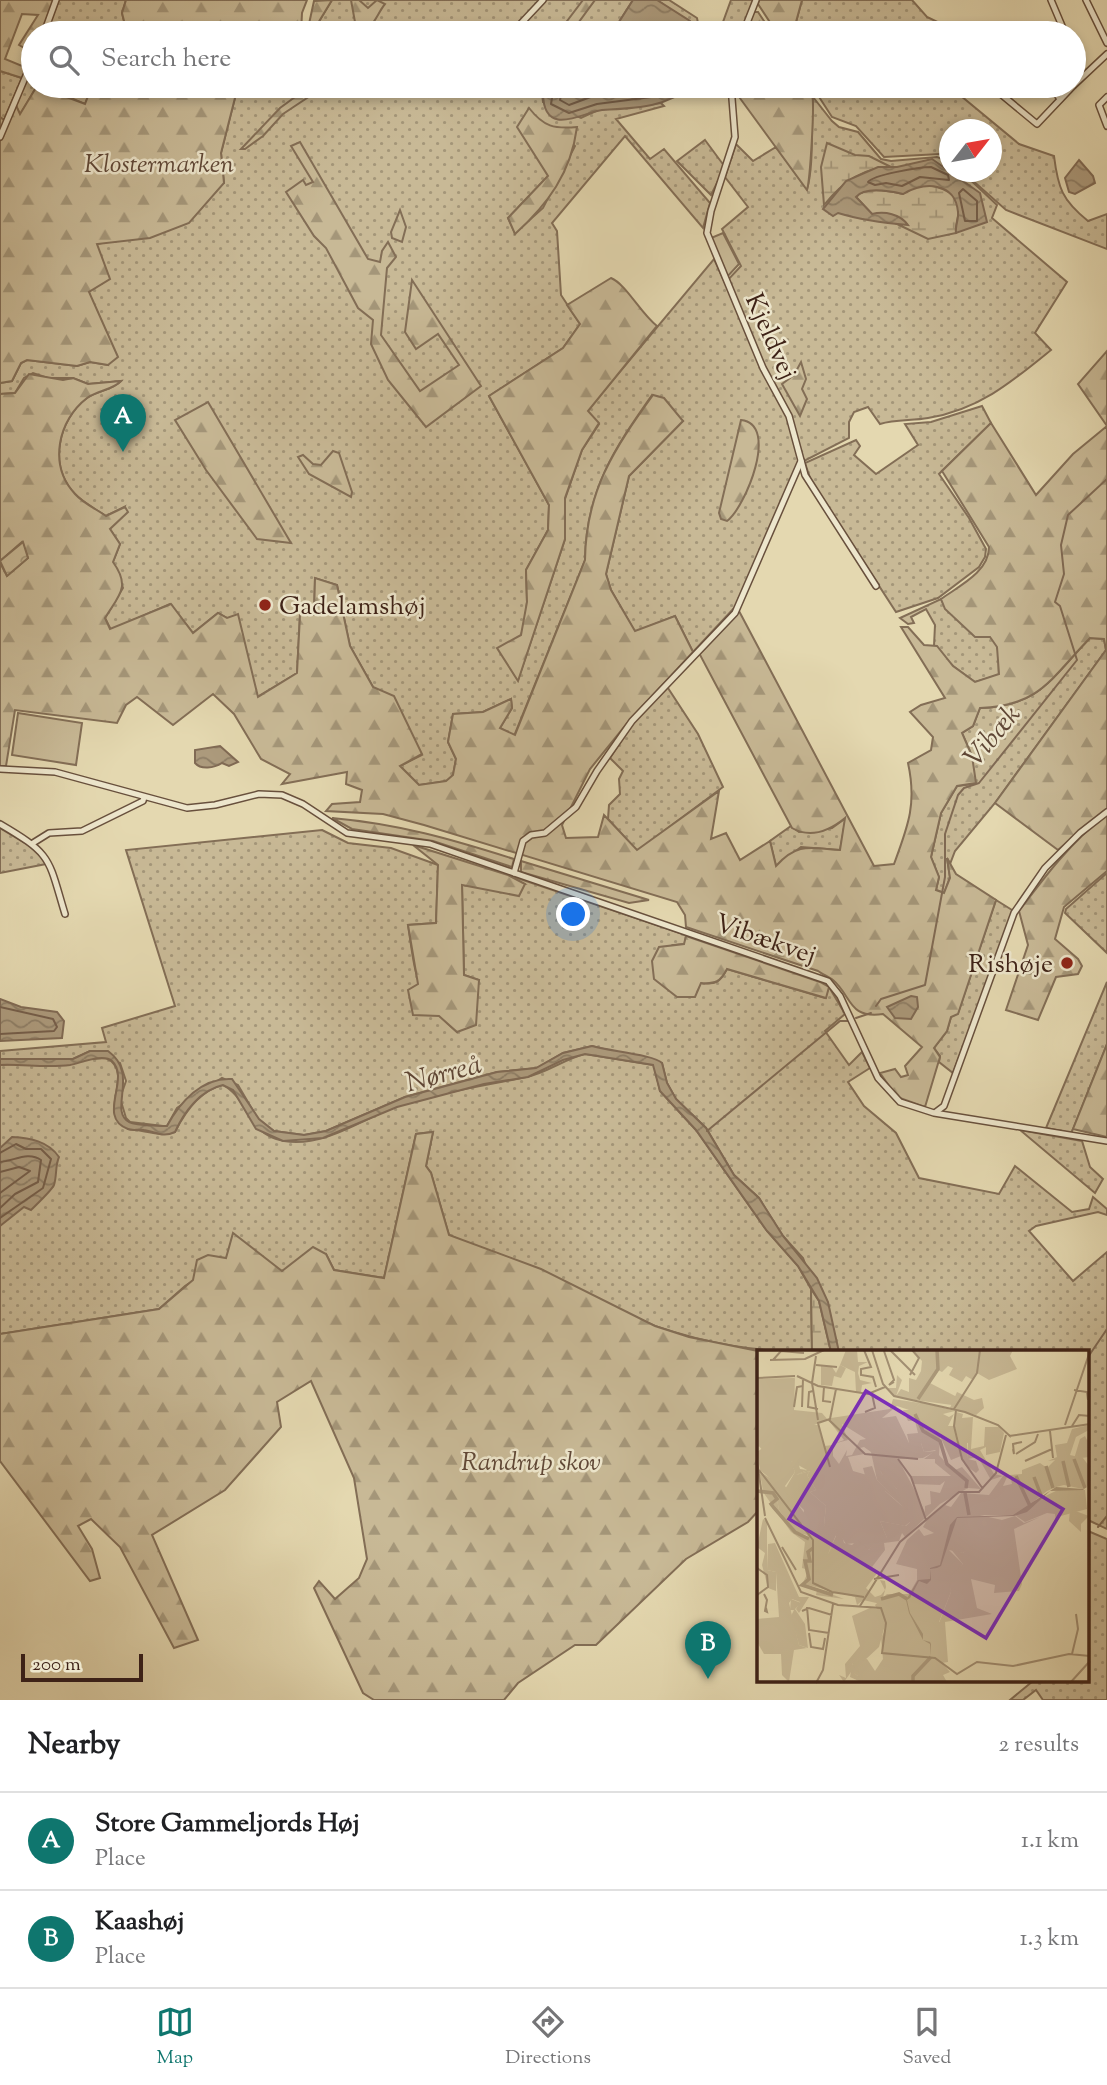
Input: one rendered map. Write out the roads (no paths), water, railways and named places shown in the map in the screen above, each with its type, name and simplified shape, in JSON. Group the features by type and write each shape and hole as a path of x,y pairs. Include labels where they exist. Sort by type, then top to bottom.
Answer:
{"street":[{"path":"48,21 56,0"},
{"path":"523,21 543,0"},
{"path":"748,21 756,0"},
{"path":"1052,0 1060,21"},
{"path":"1086,0 1107,43"},
{"path":"1086,72 1107,54"},
{"path":"0,137 21,87"},
{"path":"1107,97 1099,105 1107,126"},
{"name":"Kjeldvej","path":"732,98 734,137 711,211 707,233 763,368 789,416 801,461 812,488 876,586"},
{"path":"1006,98 1037,124 1060,99"},
{"path":"514,873 523,841 531,835 545,833 576,807 632,721 735,613 801,461"},
{"name":"Vibækvej","path":"0,769 55,772 187,808 215,805 259,794 282,795 303,804 347,833 430,844 828,981 840,996 878,1078 888,1093 908,1106 934,1113 1107,1141"},
{"path":"33,843 49,833 82,831 143,801 144,797"},
{"path":"934,1113 944,1106 1014,913 1045,868 1080,832 1107,812"},
{"path":"0,824 33,843 46,856 65,914"},
{"path":"944,1106 950,1115"}],"water":[{"path":"633,0 657,0 690,21 620,21"},
{"path":"544,98 673,98 638,107 602,110 566,120 550,116"},
{"path":"932,159 939,164 939,182 964,182 980,193 987,222 956,233 956,202 945,190 929,186 903,194 871,190 856,197 872,214 892,214 908,225 838,213 833,216 823,209 846,181 878,167 897,167"},
{"path":"1079,160 1093,176 1095,183 1075,194 1069,192 1065,178"},
{"path":"220,746 238,762 229,766 222,763 208,768 195,763 195,750"},
{"path":"911,996 917,997 918,1007 911,1019 895,1018 887,1007"},
{"path":"0,999 21,1007 57,1012 64,1021 62,1038 0,1041"},
{"path":"592,1046 641,1055 662,1063 667,1083 676,1099 706,1128 734,1175 759,1198 783,1236 817,1278 828,1302 839,1350 831,1350 819,1301 798,1266 767,1231 696,1130 660,1091 653,1065 585,1054 563,1060 528,1077 484,1084 397,1107 323,1138 283,1141 256,1129 233,1090 223,1085 200,1097 183,1117 175,1132 163,1135 130,1130 119,1123 114,1107 117,1069 108,1059 98,1058 61,1066 0,1065 0,1059 73,1059 90,1051 108,1051 122,1070 123,1116 129,1122 146,1125 167,1126 178,1108 193,1093 211,1082 232,1079 259,1119 274,1131 304,1135 326,1131 405,1097 497,1072 536,1068 563,1053"},
{"path":"12,1137 38,1141 50,1147 59,1157 54,1185 50,1191 31,1210 24,1207 0,1226 0,1148"}],"waterway":[{"name":"Vibæk","path":"876,1006 881,999 925,985 945,877 945,834 958,795 964,788 979,783 1077,660 1060,606 1055,602 1064,574 1061,545 1068,515 1107,479"},
{"name":"Vibæk","path":"856,1018 871,1013"},
{"name":"Vibæk","path":"707,1131 840,1021 848,1021"},
{"path":"1090,1354 1107,1329"},
{"path":"1098,1527 1107,1516"}],"place":[{"name":"Store Gammeljords Høj","path":"123,452"},
{"name":"Gadelamshøj","path":"265,605"},
{"name":"Rishøje","path":"1067,963"},
{"name":"Kaashøj","path":"708,1679"}],"park label":[{"name":"Klostermarken","path":"159,163"},
{"name":"Randrup skov","path":"531,1461"}],"water label":[{"name":"Nørreå","path":"443,1072"}]}
